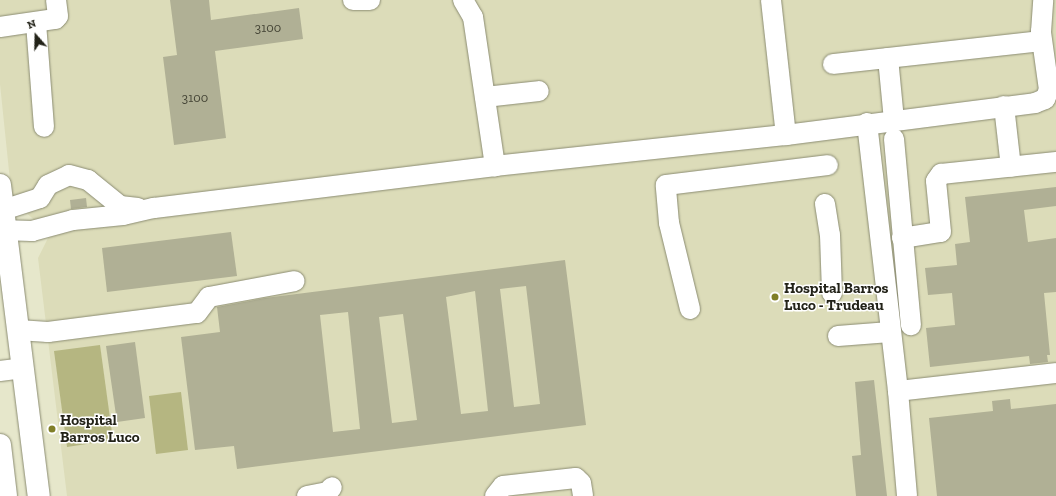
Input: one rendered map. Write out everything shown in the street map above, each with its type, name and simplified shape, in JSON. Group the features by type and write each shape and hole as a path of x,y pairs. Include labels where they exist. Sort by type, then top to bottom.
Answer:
{"main road":[{"path":"0,185 2,220 18,330 39,496"},
{"path":"0,445 6,496"}],"street":[{"path":"0,27 36,23 57,18 56,0"},
{"path":"353,0 370,0"},
{"path":"463,0 473,17 494,166"},
{"path":"771,0 786,135"},
{"path":"2,220 46,229 74,220 123,215 154,208 494,166 786,135 867,123 894,129 1004,106 1035,103 1045,99 1050,90 1041,41 1043,0"},
{"path":"36,23 44,127"},
{"path":"833,64 1041,41"},
{"path":"888,58 902,238 911,325"},
{"path":"485,97 539,92"},
{"path":"1004,106 1010,167"},
{"path":"867,123 898,391 907,496"},
{"path":"902,238 941,232 936,181 941,174 1056,162"},
{"path":"690,309 669,223 666,185 828,165"},
{"path":"2,220 40,198 48,185 69,175 88,180 120,206 154,208"},
{"path":"40,198 46,229"},
{"path":"825,204 830,235 832,293"},
{"path":"18,330 48,332 197,313 209,297 295,281"},
{"path":"838,336 890,332"},
{"path":"0,371 23,368"},
{"path":"898,391 1056,372"},
{"path":"495,496 503,486 576,478 581,483 583,496"},
{"path":"307,496 328,492 332,487"}],"shaded area":[{"path":"0,0 1056,0 1056,496 67,496 38,258 50,234 12,200 0,84"},
{"path":"100,345 113,440 67,447 54,351"},
{"path":"181,392 188,450 156,454 149,396"}],"building":[{"path":"170,0 209,0 211,20 299,8 303,39 215,51 226,138 174,145 163,57 177,55"},
{"path":"1056,187 1056,206 1024,210 1028,242 1056,238 1056,292 1044,293 1050,355 1047,355 1048,362 1030,364 1029,356 930,367 926,328 955,325 952,293 928,295 925,268 957,265 955,244 970,242 965,197"},
{"path":"86,198 87,207 71,209 70,200"},
{"path":"231,232 237,276 107,292 102,248"},
{"path":"565,260 586,425 237,469 234,446 195,450 181,337 220,332 217,307 265,298","holes":["526,286 540,404 514,407 500,289","475,291 488,411 461,414 446,297","348,312 360,429 333,432 320,315","403,314 417,420 392,423 379,317"]},
{"path":"135,342 145,418 117,422 106,346"},
{"path":"874,380 887,496 856,496 852,456 861,455 855,382"},
{"path":"1010,399 1011,409 1056,404 1056,496 937,496 929,418 993,411 992,401"}],"place":[{"name":"Hospital Barros Luco - Trudeau","path":"775,297"},
{"name":"Hospital Barros Luco","path":"52,429"}]}
